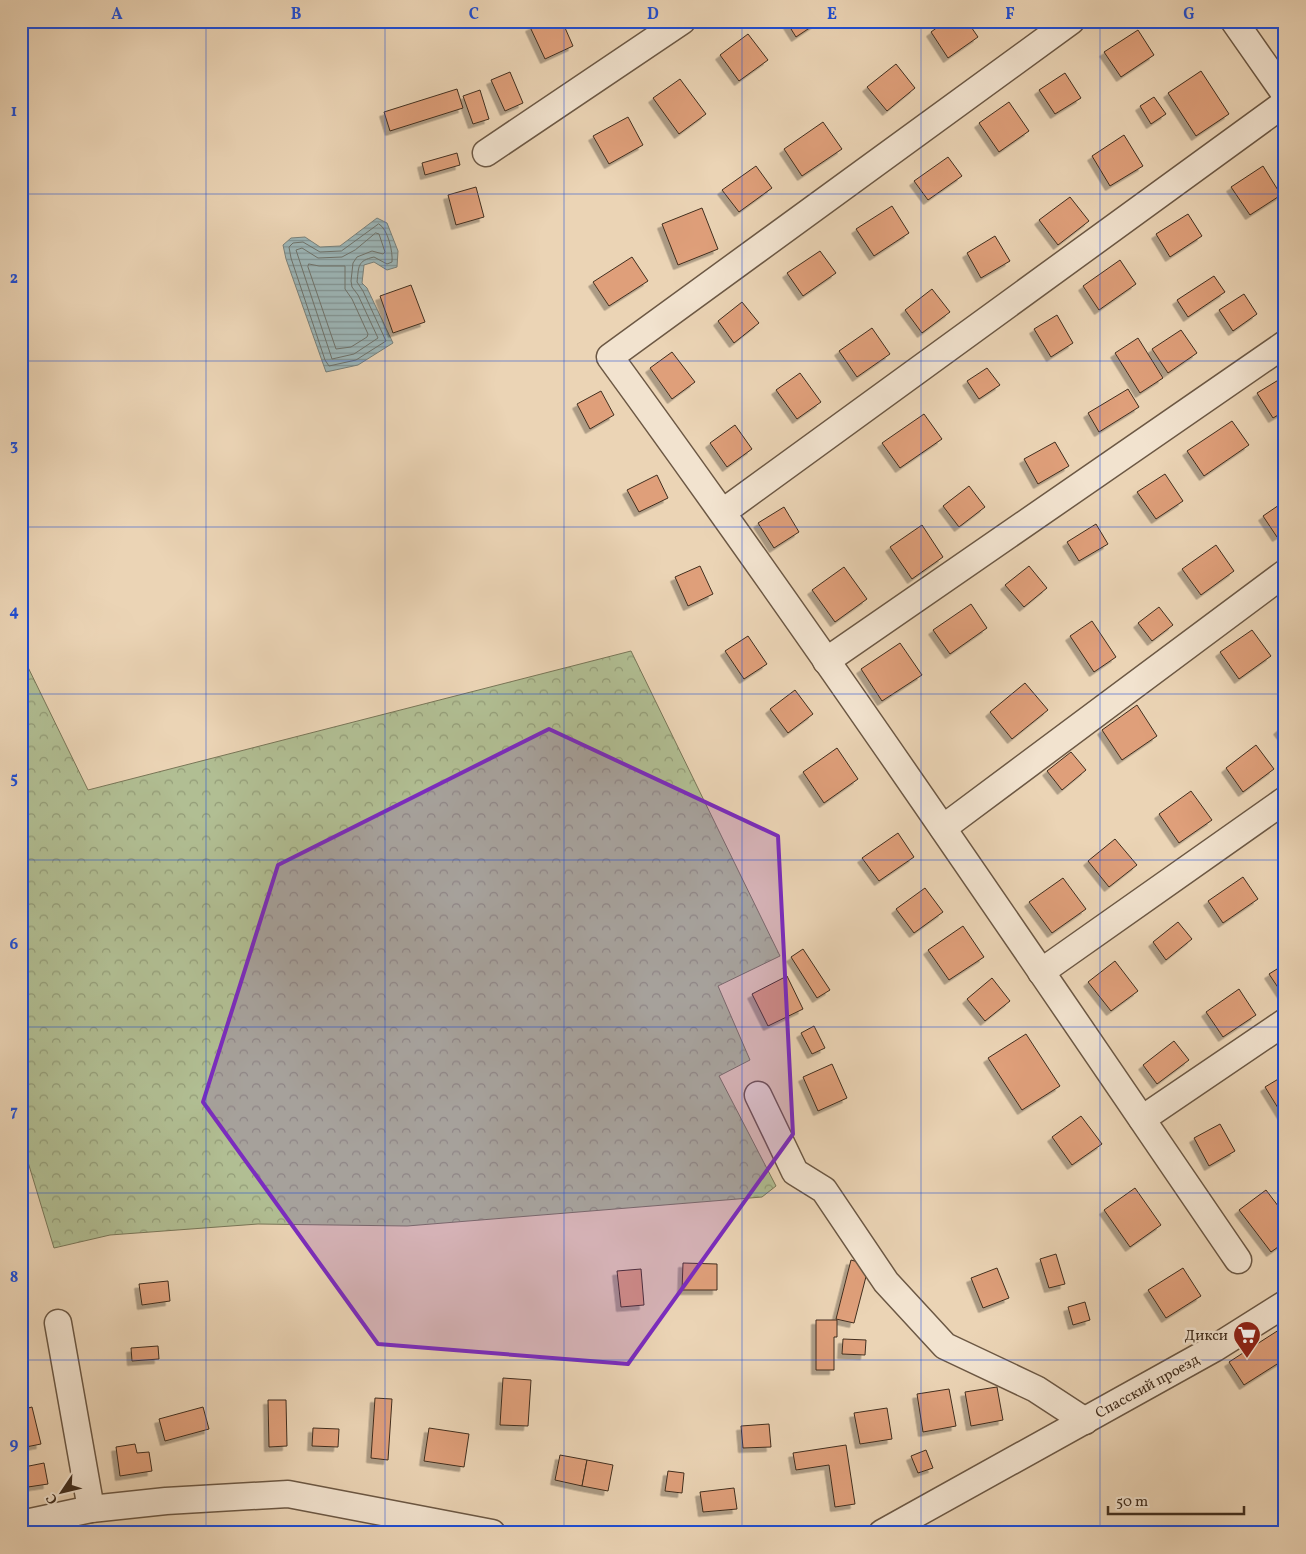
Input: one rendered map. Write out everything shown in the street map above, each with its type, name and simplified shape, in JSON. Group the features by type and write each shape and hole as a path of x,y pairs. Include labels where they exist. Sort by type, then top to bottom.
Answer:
{"street":[{"path":"486,153 682,21"},
{"path":"1071,21 610,358 723,512 943,828 1238,1260"},
{"path":"1234,21 1285,94"},
{"path":"723,512 1285,103"},
{"path":"826,661 1285,344"},
{"path":"943,828 1285,573"},
{"path":"1041,972 1285,800"},
{"path":"1142,1119 1285,1022"},
{"path":"758,1095 795,1172 824,1190 886,1282 946,1346 1036,1389 1086,1421"},
{"name":"Спасский проезд","path":"882,1533 1086,1421 1214,1348 1285,1304"},
{"path":"58,1323 91,1509"},
{"path":"21,1524 91,1509 166,1501 288,1494 492,1533"}],"highlighted area":[{"path":"549,729 778,836 793,1134 628,1364 378,1344 203,1102 278,865"}],"green space":[{"path":"631,651 780,956 718,986 750,1060 719,1076 776,1186 762,1197 407,1226 258,1224 110,1235 54,1248 21,1139 21,653 88,790"}],"water":[{"path":"377,218 387,223 398,251 397,267 387,270 374,262 364,265 362,283 367,288 393,343 358,365 326,372 286,259 283,245 291,238 305,237 320,247 340,246"}],"building":[{"path":"542,21 562,21 573,46 545,59 530,27"},
{"path":"786,21 820,21 796,37"},
{"path":"946,21 967,21 978,37 948,58 931,32"},
{"path":"1138,30 1154,55 1121,77 1104,52"},
{"path":"748,34 768,60 739,81 720,55"},
{"path":"896,64 915,88 887,111 867,87"},
{"path":"1201,71 1229,114 1196,136 1168,93"},
{"path":"510,72 523,103 505,111 491,80"},
{"path":"1065,73 1081,98 1055,114 1039,90"},
{"path":"680,79 706,114 679,134 653,98"},
{"path":"457,89 463,108 390,131 384,112"},
{"path":"480,90 489,119 473,124 463,96"},
{"path":"1154,97 1166,114 1151,124 1140,106"},
{"path":"1009,102 1029,131 999,152 979,123"},
{"path":"628,117 643,145 609,164 593,136"},
{"path":"823,122 842,149 802,176 784,149"},
{"path":"1124,135 1143,166 1110,186 1092,156"},
{"path":"457,153 460,165 425,175 422,163"},
{"path":"948,157 962,176 928,200 914,181"},
{"path":"756,166 772,188 739,212 722,190"},
{"path":"1263,166 1281,195 1250,215 1231,187"},
{"path":"476,187 484,217 456,225 448,195"},
{"path":"1070,197 1089,221 1058,245 1039,220"},
{"path":"892,206 909,233 874,256 856,229"},
{"path":"702,208 718,249 678,265 662,224"},
{"path":"1188,214 1202,236 1170,257 1156,234"},
{"path":"995,236 1010,261 981,278 967,253"},
{"path":"820,251 836,273 803,296 787,273"},
{"path":"632,257 648,281 609,306 593,282"},
{"path":"1120,260 1136,284 1099,310 1083,286"},
{"path":"1214,276 1225,292 1188,317 1177,300"},
{"path":"411,285 425,322 393,333 380,296"},
{"path":"932,289 950,312 922,333 905,310"},
{"path":"1244,294 1257,314 1233,331 1219,310"},
{"path":"742,302 759,323 734,343 718,321"},
{"path":"1057,315 1073,343 1051,357 1034,329"},
{"path":"872,328 890,354 857,377 839,351"},
{"path":"1181,330 1197,353 1168,373 1152,349"},
{"path":"1138,338 1163,378 1140,393 1115,353"},
{"path":"672,352 695,382 672,399 650,368"},
{"path":"987,368 1000,385 979,399 967,381"},
{"path":"800,373 821,402 797,419 776,390"},
{"path":"1285,376 1285,411 1273,418 1257,393"},
{"path":"1128,389 1139,407 1099,432 1088,413"},
{"path":"601,391 614,415 590,429 577,404"},
{"path":"924,414 942,439 900,468 882,443"},
{"path":"1232,421 1249,445 1204,476 1187,451"},
{"path":"735,425 752,449 727,467 710,443"},
{"path":"1055,442 1069,466 1038,484 1024,459"},
{"path":"1165,474 1183,501 1156,519 1137,492"},
{"path":"657,475 668,498 639,512 627,490"},
{"path":"969,486 985,507 959,527 943,506"},
{"path":"1282,503 1285,507 1285,532 1277,537 1263,516"},
{"path":"784,507 799,532 774,548 758,523"},
{"path":"1096,524 1108,544 1079,561 1067,542"},
{"path":"922,525 943,557 912,579 890,547"},
{"path":"1216,545 1234,571 1201,595 1182,569"},
{"path":"700,566 713,594 688,606 675,577"},
{"path":"1029,566 1047,588 1024,607 1005,585"},
{"path":"844,567 867,599 835,622 812,590"},
{"path":"971,604 987,628 950,654 933,630"},
{"path":"1159,607 1173,625 1152,641 1138,623"},
{"path":"1092,621 1116,657 1094,672 1070,636"},
{"path":"1252,630 1271,656 1239,679 1220,652"},
{"path":"748,636 767,664 744,679 725,651"},
{"path":"900,643 922,675 882,701 861,669"},
{"path":"1025,683 1048,710 1012,739 990,712"},
{"path":"795,690 813,714 788,733 770,709"},
{"path":"1137,705 1157,736 1122,760 1102,730"},
{"path":"1285,724 1285,739 1278,730"},
{"path":"1256,745 1274,769 1243,792 1226,768"},
{"path":"837,748 858,779 824,803 803,772"},
{"path":"1071,752 1086,770 1062,790 1047,771"},
{"path":"1191,791 1212,820 1179,843 1159,814"},
{"path":"898,833 914,857 879,881 862,858"},
{"path":"1115,839 1137,865 1109,887 1088,861"},
{"path":"1243,877 1258,899 1223,923 1208,901"},
{"path":"1063,878 1086,909 1052,933 1029,902"},
{"path":"925,888 943,912 914,933 896,909"},
{"path":"1178,922 1192,939 1166,960 1153,942"},
{"path":"963,926 984,957 949,980 928,950"},
{"path":"803,949 830,990 817,998 791,957"},
{"path":"1115,961 1138,991 1111,1011 1088,982"},
{"path":"1285,964 1285,998 1269,974"},
{"path":"787,976 803,1009 768,1026 752,994"},
{"path":"992,978 1010,1001 985,1021 967,999"},
{"path":"1239,989 1256,1015 1223,1037 1206,1012"},
{"path":"814,1026 825,1048 812,1054 801,1033"},
{"path":"1026,1034 1060,1086 1022,1110 988,1058"},
{"path":"1174,1041 1189,1060 1157,1084 1143,1065"},
{"path":"832,1064 847,1098 818,1111 803,1077"},
{"path":"1285,1075 1285,1115 1283,1116 1265,1087"},
{"path":"1081,1116 1102,1144 1072,1165 1052,1137"},
{"path":"1220,1124 1235,1151 1209,1166 1194,1138"},
{"path":"1135,1188 1161,1225 1130,1247 1104,1210"},
{"path":"1266,1190 1285,1215 1285,1242 1271,1252 1239,1210"},
{"path":"1056,1254 1065,1284 1049,1288 1040,1259"},
{"path":"851,1260 869,1265 854,1323 836,1319"},
{"path":"683,1263 717,1264 717,1290 682,1290"},
{"path":"997,1268 1009,1298 983,1308 971,1278"},
{"path":"1183,1268 1201,1296 1166,1318 1148,1290"},
{"path":"641,1269 644,1305 621,1307 617,1271"},
{"path":"168,1281 170,1301 142,1305 139,1284"},
{"path":"1085,1302 1090,1320 1073,1325 1068,1307"},
{"path":"816,1320 837,1320 837,1337 834,1337 834,1370 816,1370"},
{"path":"1285,1326 1285,1359 1244,1385 1229,1362"},
{"path":"843,1339 866,1340 865,1355 842,1354"},
{"path":"158,1346 159,1359 132,1361 131,1348"},
{"path":"503,1378 531,1380 528,1426 500,1425"},
{"path":"997,1387 1003,1420 971,1426 965,1392"},
{"path":"949,1389 956,1426 923,1432 917,1394"},
{"path":"375,1398 392,1399 388,1460 371,1458"},
{"path":"268,1400 286,1400 287,1446 269,1447"},
{"path":"32,1407 41,1444 21,1448 21,1410"},
{"path":"203,1407 209,1429 165,1441 159,1419"},
{"path":"887,1408 892,1439 860,1444 854,1413"},
{"path":"769,1424 771,1447 743,1448 741,1426"},
{"path":"313,1428 339,1429 338,1447 312,1446"},
{"path":"429,1428 469,1434 464,1467 424,1461"},
{"path":"135,1444 137,1453 149,1452 152,1471 120,1476 116,1447"},
{"path":"846,1445 855,1504 835,1507 829,1465 796,1470 793,1453"},
{"path":"926,1450 933,1468 918,1473 911,1456"},
{"path":"560,1455 587,1460 582,1486 555,1480"},
{"path":"587,1460 613,1465 608,1491 582,1486"},
{"path":"44,1463 48,1484 28,1487 24,1467"},
{"path":"668,1471 684,1473 682,1493 665,1491"},
{"path":"734,1488 737,1509 703,1512 700,1492"},
{"path":"189,1527 190,1533 158,1533 158,1532"}],"place":[{"name":"Дикси","path":"1247,1359"}]}
